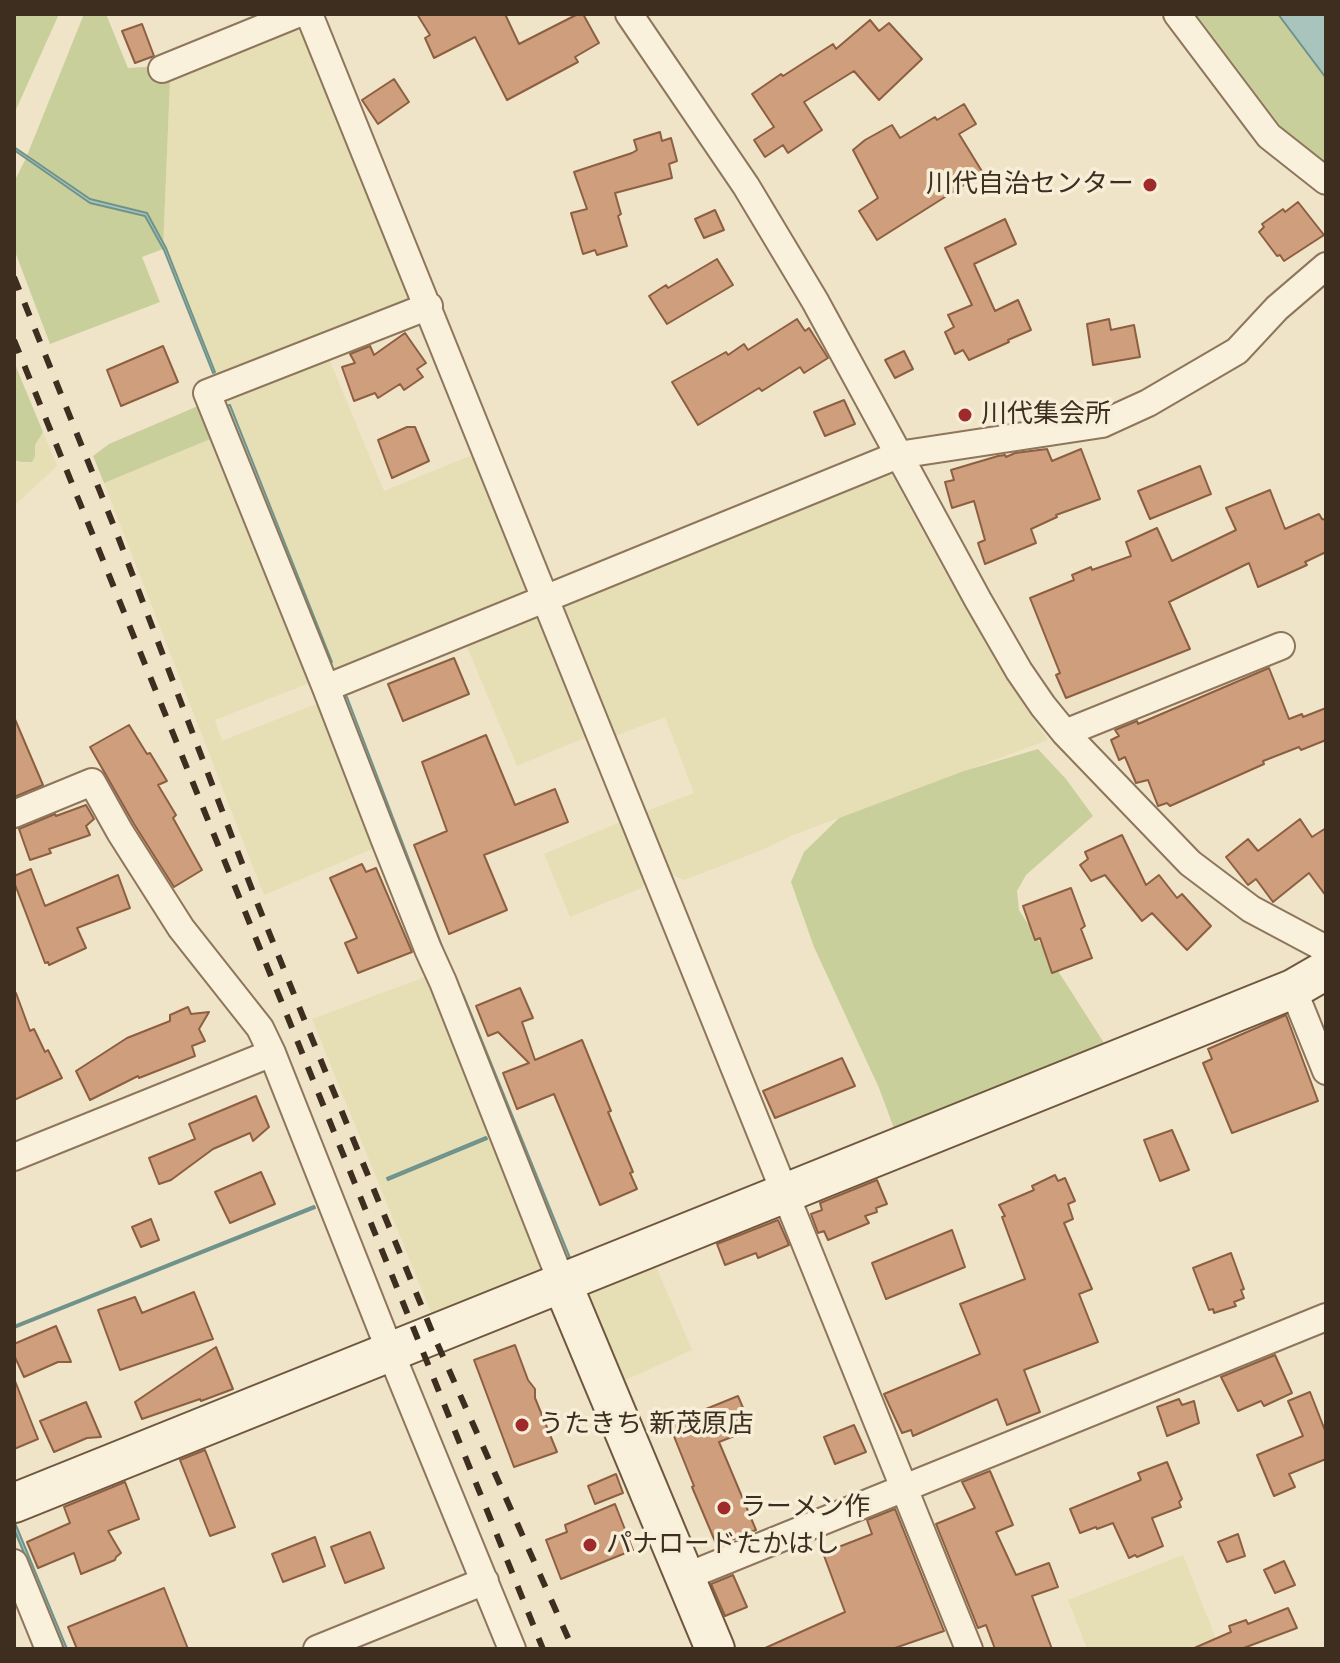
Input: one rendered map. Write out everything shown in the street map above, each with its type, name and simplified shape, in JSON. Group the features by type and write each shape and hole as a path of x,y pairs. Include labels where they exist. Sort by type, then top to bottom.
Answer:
{"street":[{"path":"162,69 297,14"},
{"path":"309,14 969,1649"},
{"path":"629,14 746,186 815,301 1019,671 1043,706 1190,863 1251,909 1326,949"},
{"path":"1177,14 1269,136 1326,181"},
{"path":"326,688 898,455 1102,424 1148,403 1237,351 1277,308 1326,266"},
{"path":"429,306 207,393 562,1283 715,1649"},
{"path":"1065,733 1281,646"},
{"path":"14,814 92,782 174,918 260,1028 512,1649"},
{"path":"14,1503 1293,989 1326,970"},
{"path":"1293,989 1326,1071"},
{"path":"14,1157 272,1053"},
{"path":"685,1577 1326,1317"},
{"path":"14,1563 49,1649"},
{"path":"317,1649 485,1581"}],"shaded area":[{"path":"295,30 310,35 415,304 220,379 214,375 163,249 170,80"},
{"path":"327,354 384,491 477,453 530,582 524,595 333,673 223,402 228,394"},
{"path":"43,432 57,466 14,506 14,460 24,463 32,461 35,445"},
{"path":"213,438 312,682 215,720 222,741 321,702 377,847 264,895 104,483"},
{"path":"891,473 1019,698 1048,740 793,835 684,880 663,871 641,813 694,793 665,717 610,738 561,615 566,601"},
{"path":"532,615 545,620 591,735 517,766 465,642"},
{"path":"625,820 648,874 642,888 570,917 544,854"},
{"path":"430,975 544,1266 542,1271 434,1320 312,1019"},
{"path":"654,1262 692,1350 621,1382 584,1294"},
{"path":"1183,1555 1220,1649 1087,1649 1068,1600"}],"green space":[{"path":"14,14 59,14 14,114"},
{"path":"84,14 106,14 128,68 161,66 167,81 170,80 163,249 142,257 160,302 50,344 14,249 14,182"},
{"path":"1196,14 1326,14 1326,163 1282,128"},
{"path":"14,362 43,432 35,445 32,462 14,460"},
{"path":"198,406 213,438 104,483 93,456 109,444"},
{"path":"1038,749 1066,779 1093,816 1026,875 1017,891 1019,910 1106,1046 895,1131 879,1088 814,947 791,882 804,852 839,818 964,771"}],"water":[{"path":"1278,14 1326,14 1326,78"},
{"path":"14,147 90,199 147,213 166,248 215,372 164,250 145,216 90,203 14,150"},
{"path":"230,405 332,662 329,664 225,406"},
{"path":"347,697 448,962 445,963 343,698"},
{"path":"463,994 570,1258 566,1259 460,995"},
{"path":"486,1137 487,1139 387,1178"},
{"path":"315,1208 14,1328 14,1326"},
{"path":"15,1523 67,1649 64,1649 14,1529"}],"building":[{"path":"417,14 505,14 519,44 583,14 599,43 575,57 578,62 507,100 475,37 434,58 425,38 430,35"},
{"path":"870,20 879,31 889,23 922,59 879,100 854,71 804,102 822,130 788,153 783,145 765,157 754,140 774,127 752,94 833,44 836,49"},
{"path":"142,24 154,56 135,63 122,31"},
{"path":"394,79 409,102 378,124 362,100"},
{"path":"964,104 976,124 959,134 983,173 877,240 859,211 878,198 853,150 892,125 900,138"},
{"path":"660,132 662,141 671,138 677,161 669,164 672,178 615,193 627,246 597,255 595,250 583,254 571,213 587,209 574,172 632,153 637,150 634,140"},
{"path":"1298,202 1324,235 1284,261 1259,232 1264,227 1262,224"},
{"path":"715,210 724,230 704,238 695,219"},
{"path":"1005,219 1016,244 974,264 995,311 1018,300 1031,330 969,360 963,350 955,354 945,332 954,327 948,315 972,305 945,248"},
{"path":"717,259 733,285 667,324 649,296"},
{"path":"797,319 805,331 809,328 828,358 804,373 800,367 762,391 759,388 698,425 672,382 744,344 748,350"},
{"path":"1109,319 1111,330 1134,325 1140,357 1093,365 1087,324"},
{"path":"405,333 426,363 417,369 423,377 404,390 400,384 378,398 375,393 354,401 342,367 355,363 350,354 370,346 374,355"},
{"path":"163,346 178,382 121,406 107,370"},
{"path":"904,351 913,369 895,378 885,360"},
{"path":"844,400 855,424 825,436 814,412"},
{"path":"407,427 415,427 429,461 392,478 378,440"},
{"path":"1047,449 1052,461 1081,449 1100,499 1056,515 1031,529 1036,543 985,564 978,543 985,540 974,501 952,508 945,482 954,480 951,470 998,456"},
{"path":"1200,466 1211,494 1150,519 1138,491"},
{"path":"1270,490 1285,529 1319,514 1326,520 1326,552 1305,562 1307,565 1258,587 1249,563 1169,602 1190,649 1066,698 1056,675 1060,673 1030,598 1074,580 1072,575 1091,567 1092,570 1131,556 1126,542 1157,528 1172,561 1236,530 1226,508"},
{"path":"454,658 469,694 403,721 388,684"},
{"path":"1269,668 1289,719 1326,708 1326,740 1263,761 1264,764 1170,806 1167,803 1158,806 1148,780 1136,783 1125,757 1119,760 1111,740 1119,736 1115,730 1137,721 1138,724"},
{"path":"14,717 43,785 14,797"},
{"path":"129,725 167,781 158,785 202,870 174,887 90,747"},
{"path":"486,735 515,805 555,789 568,822 484,855 507,910 449,934 414,845 447,831 422,762"},
{"path":"86,805 94,819 86,826 90,835 49,849 51,853 30,860 19,829"},
{"path":"1300,819 1312,837 1326,828 1326,896 1309,873 1273,902 1256,879 1248,885 1226,857 1248,839 1258,851"},
{"path":"1122,835 1146,885 1159,875 1177,898 1182,894 1211,926 1187,950 1152,913 1142,921 1105,875 1091,881 1080,865 1088,859 1085,852"},
{"path":"362,864 366,872 376,868 412,952 358,973 345,943 357,938 330,878"},
{"path":"31,869 45,906 118,875 130,908 77,928 86,948 49,965 45,963 14,882 14,876"},
{"path":"1071,888 1085,926 1081,929 1092,958 1052,973 1040,938 1035,940 1023,906"},
{"path":"520,988 533,1018 522,1022 535,1060 582,1040 611,1111 608,1112 637,1189 600,1205 554,1094 517,1109 503,1073 529,1063 498,1032 488,1036 476,1006"},
{"path":"14,994 30,1031 34,1029 62,1078 14,1100"},
{"path":"188,1007 191,1014 209,1012 199,1029 205,1041 192,1046 195,1056 138,1076 90,1100 76,1071 127,1038 170,1021 170,1015"},
{"path":"1286,1015 1318,1101 1232,1133 1203,1063 1212,1059 1208,1049"},
{"path":"842,1058 855,1086 775,1118 763,1091"},
{"path":"256,1096 269,1127 253,1141 250,1133 213,1149 171,1180 159,1184 149,1158 195,1139 189,1124"},
{"path":"1172,1130 1189,1170 1160,1181 1144,1140"},
{"path":"261,1172 275,1204 230,1223 215,1192"},
{"path":"1055,1175 1058,1181 1065,1178 1075,1201 1068,1204 1073,1219 1064,1223 1092,1289 1079,1294 1098,1342 1024,1370 1040,1412 1007,1425 997,1399 913,1436 911,1430 902,1433 884,1394 980,1354 960,1304 1025,1279 999,1205 1034,1190 1032,1186"},
{"path":"877,1180 887,1204 865,1216 869,1223 828,1240 824,1231 818,1233 811,1214 822,1210 820,1203"},
{"path":"151,1219 159,1240 141,1247 132,1227"},
{"path":"778,1220 789,1245 758,1258 756,1253 725,1265 717,1244"},
{"path":"952,1230 965,1267 886,1299 872,1263"},
{"path":"1231,1253 1244,1289 1241,1290 1244,1298 1234,1302 1236,1306 1214,1313 1213,1309 1209,1310 1193,1268"},
{"path":"194,1292 213,1339 120,1370 98,1310 135,1297 142,1313"},
{"path":"56,1326 71,1362 58,1362 24,1377 14,1355 14,1344"},
{"name":"うたきち 新茂原店","path":"515,1345 528,1380 535,1389 535,1398 557,1452 514,1467 474,1360"},
{"path":"216,1347 233,1389 142,1419 135,1402"},
{"path":"1275,1355 1292,1393 1264,1406 1261,1401 1238,1411 1221,1377"},
{"path":"14,1381 38,1439 14,1449"},
{"path":"1310,1392 1326,1433 1326,1459 1289,1474 1295,1487 1274,1496 1257,1455 1303,1436 1288,1401"},
{"path":"738,1396 752,1429 719,1442 756,1530 717,1546 669,1424"},
{"path":"1179,1399 1182,1405 1194,1401 1199,1423 1167,1436 1157,1407"},
{"path":"86,1402 101,1437 87,1438 54,1452 40,1421"},
{"path":"854,1425 866,1452 835,1464 824,1437"},
{"path":"205,1450 235,1527 210,1536 180,1460"},
{"path":"1167,1462 1182,1499 1179,1502 1181,1507 1152,1518 1163,1546 1129,1558 1113,1523 1080,1533 1070,1509 1141,1480 1138,1473"},
{"path":"990,1471 1013,1525 996,1532 1016,1575 1049,1563 1058,1587 1032,1596 1052,1649 995,1649 986,1625 978,1628 936,1524 975,1508 962,1482"},
{"path":"616,1474 623,1493 595,1504 588,1486"},
{"path":"125,1482 139,1519 108,1531 121,1553 115,1560 81,1574 74,1553 38,1568 27,1542 70,1523 64,1507"},
{"name":"パナロードたかはし","path":"615,1504 633,1550 561,1579 546,1540 567,1532 565,1525"},
{"path":"895,1509 944,1631 892,1649 763,1649 845,1612 823,1553 872,1534 867,1520"},
{"path":"370,1532 384,1568 345,1583 331,1547"},
{"path":"1238,1534 1245,1556 1227,1562 1218,1542"},
{"path":"315,1537 325,1566 283,1582 272,1554"},
{"path":"1284,1561 1295,1585 1275,1593 1264,1570"},
{"path":"733,1575 747,1607 725,1616 711,1584"},
{"path":"164,1588 188,1649 77,1649 68,1627"},
{"path":"1288,1608 1297,1628 1241,1649 1192,1649 1231,1632 1229,1626 1246,1620 1248,1624"}],"railway":[{"path":"14,277 308,1029 433,1334 573,1649"},
{"path":"14,340 543,1649"}],"place":[{"name":"川代自治センター","path":"1150,185"},
{"name":"川代集会所","path":"965,415"},
{"name":"うたきち 新茂原店","path":"522,1425"},
{"name":"ラーメン作","path":"724,1508"},
{"name":"パナロードたかはし","path":"590,1545"}]}
